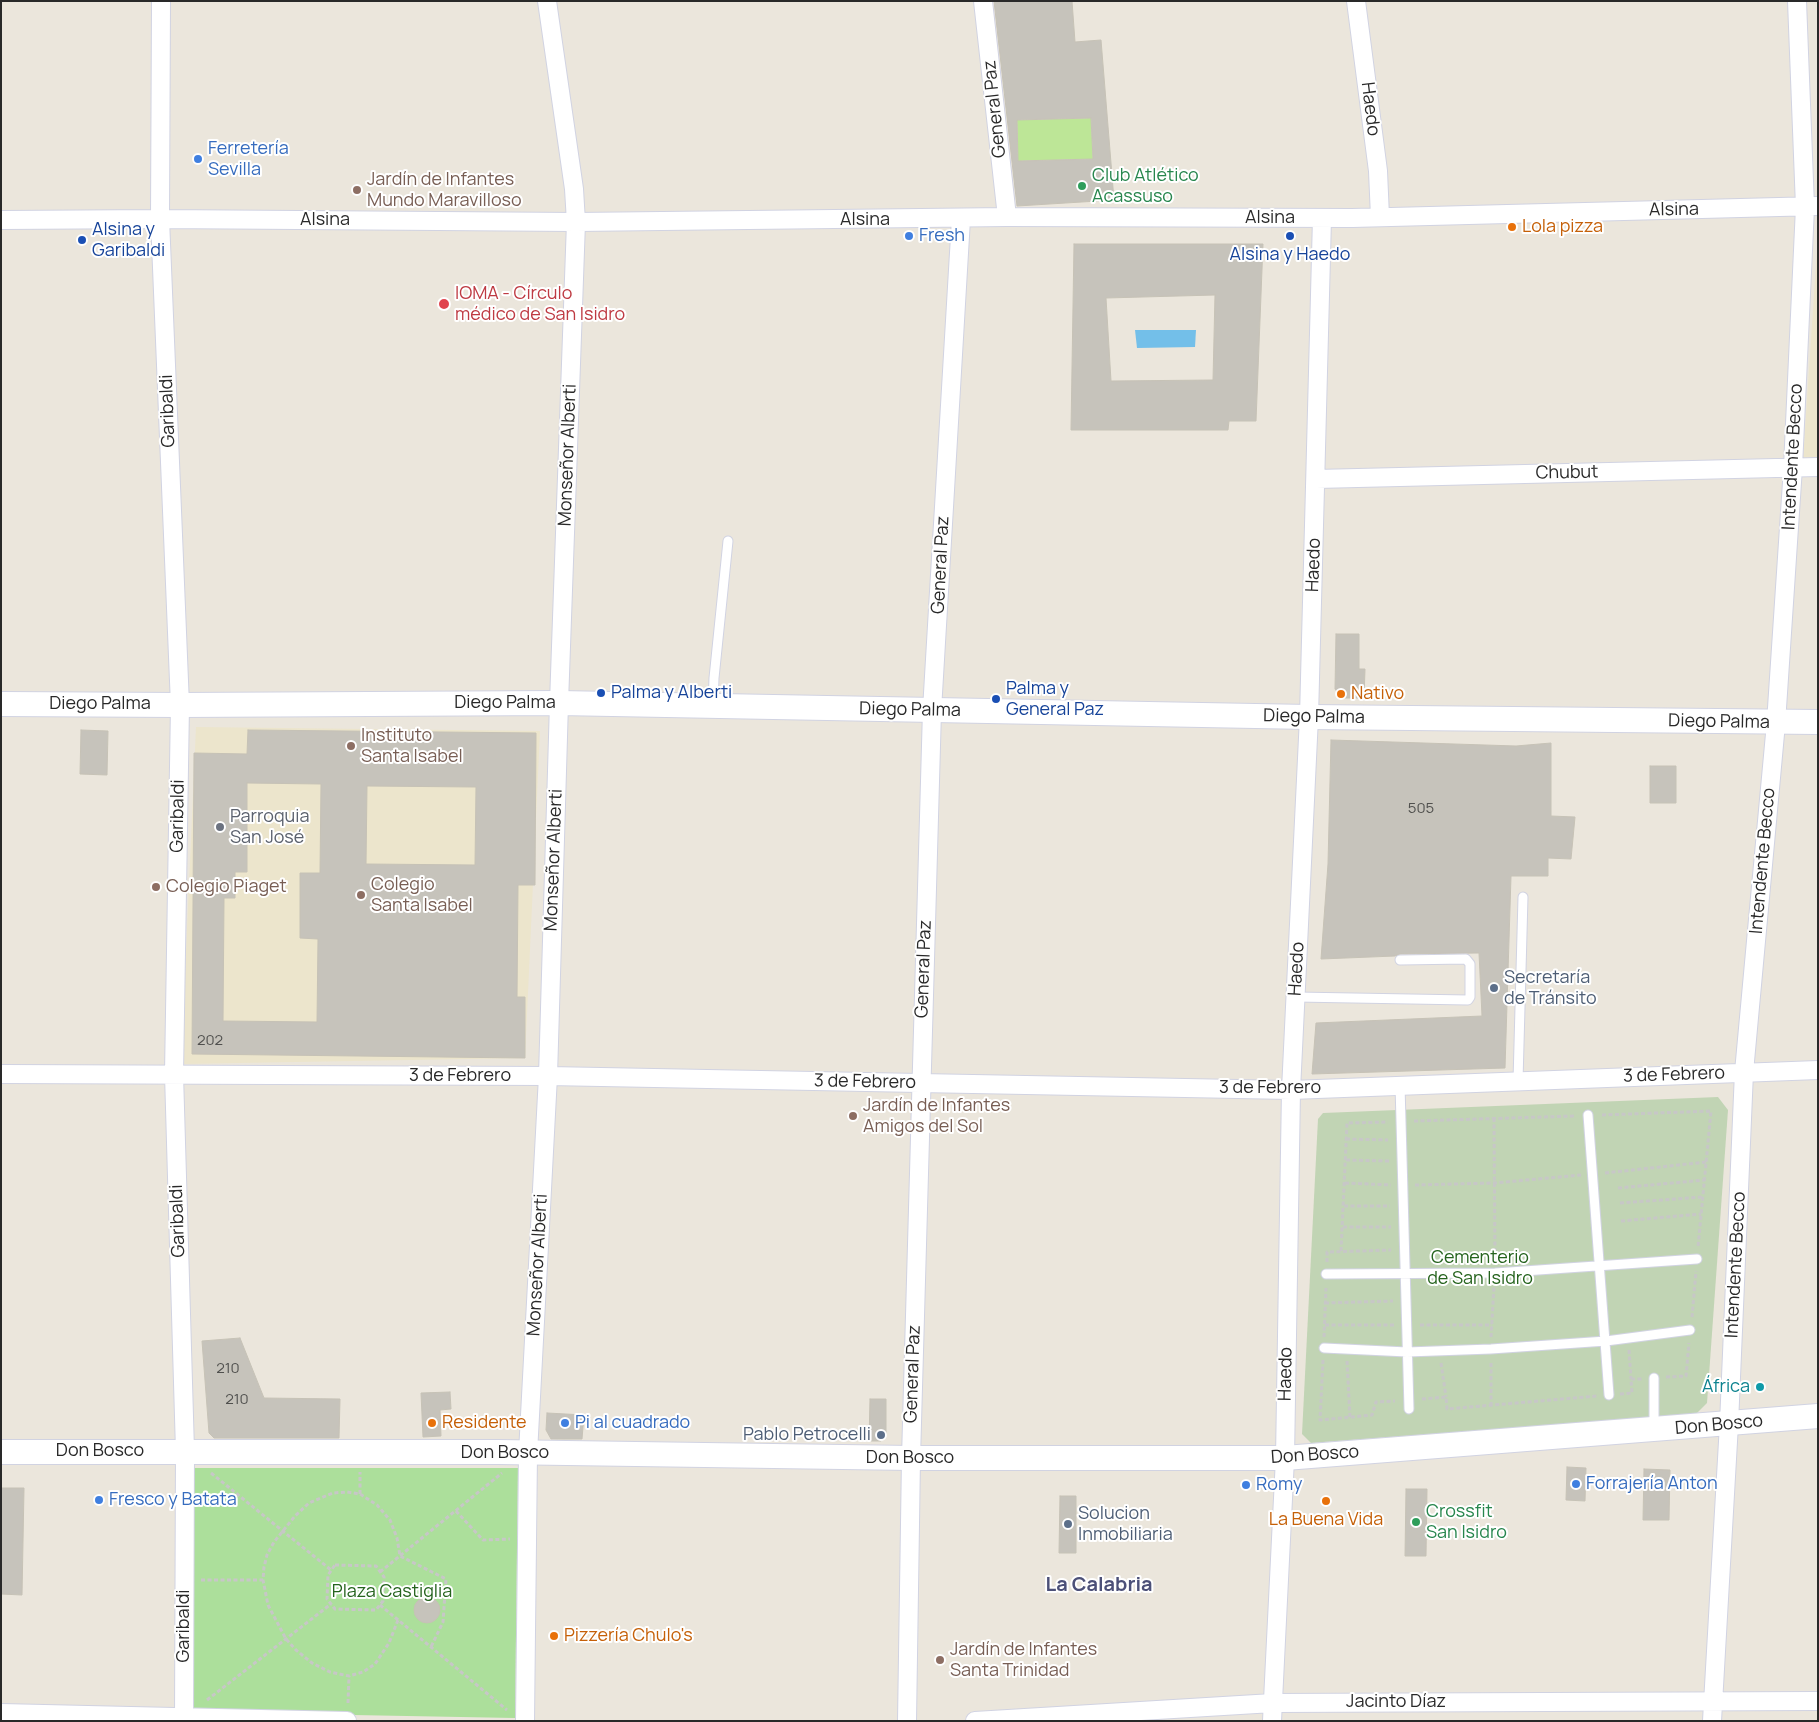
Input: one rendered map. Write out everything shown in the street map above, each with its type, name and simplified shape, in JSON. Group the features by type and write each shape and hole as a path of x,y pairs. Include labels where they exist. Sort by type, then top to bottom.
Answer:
{"street":[{"name":"Garibaldi","path":"161,1 160,219 180,705 174,1074 185,1451 184,1719"},
{"name":"Monseñor Alberti","path":"519,1718 527,1538 528,1453 548,1076 576,222 574,189 547,1"},
{"name":"General Paz","path":"983,1 1007,217"},
{"name":"Haedo","path":"1356,1 1378,171 1380,217"},
{"name":"Intendente Becco","path":"1712,1721 1729,1424 1744,1072 1776,723 1811,206 1797,1"},
{"name":"Alsina","path":"1,220 160,219 576,222 1007,217 1322,218 1811,206"},
{"name":"Haedo","path":"1272,1721 1285,1458 1291,1090 1309,717 1322,218"},
{"name":"General Paz","path":"907,1721 910,1458 932,710 961,219"},
{"name":"Chubut","path":"1316,479 1818,467"},
{"name":"Diego Palma","path":"1,704 559,703 1309,717 1818,722"},
{"name":"3 de Febrero","path":"1,1074 548,1076 1291,1090 1818,1070"},
{"name":"Don Bosco","path":"1,1452 185,1451 910,1458 1285,1458 1818,1416"},
{"name":"Jacinto Díaz","path":"975,1721 1273,1703 1818,1701"},
{"path":"1,1713 184,1719 347,1721"}],"lane":[{"path":"713,706 714,678 728,541"},
{"path":"1518,1081 1523,897"},
{"path":"1296,997 1468,1000 1470,997 1470,964 1466,959 1400,960"},
{"path":"1400,1085 1410,1409"},
{"path":"1588,1115 1606,1341 1608,1395"},
{"path":"1326,1274 1495,1273 1697,1259"},
{"path":"1324,1348 1407,1352 1491,1350 1606,1341 1690,1330"},
{"path":"1654,1378 1654,1430"}],"path":[{"path":"1346,1139 1401,1140"},
{"path":"1346,1160 1402,1162"},
{"path":"1344,1184 1494,1183 1706,1162"},
{"path":"1618,1188 1705,1180"},
{"path":"1620,1204 1703,1196"},
{"path":"1344,1206 1403,1206"},
{"path":"1621,1221 1702,1214"},
{"path":"1343,1228 1404,1227"},
{"path":"1327,1252 1404,1250"},
{"path":"1326,1303 1406,1301"},
{"path":"1629,1338 1631,1379"},
{"path":"1346,1349 1350,1418"},
{"path":"1439,1351 1446,1397"},
{"path":"185,1451 331,1570"},
{"path":"380,1572 528,1453"},
{"path":"398,1620 389,1643 375,1664 363,1672 348,1676 330,1672 312,1663 286,1639 268,1606 263,1580 267,1555 283,1530 309,1503 321,1497 340,1492 360,1494 377,1505 390,1520 397,1538 400,1556"},
{"path":"456,1511 483,1540 527,1538"},
{"path":"400,1556 446,1580 443,1622 431,1647"},
{"path":"335,1564 376,1566 384,1577 383,1600 380,1605 376,1610 335,1609 327,1599 328,1575 331,1570 335,1564"},
{"path":"185,1580 263,1580"},
{"path":"184,1719 331,1604"},
{"path":"380,1605 519,1718"},
{"path":"347,1721 348,1676"}],"shaded area":[{"path":"1818,234 1818,460 1803,460"},
{"name":"Colegio Santa Isabel","path":"196,727 540,731 525,1058 181,1064"}],"green space":[{"path":"1091,118 1093,159 1018,161 1017,120"},
{"name":"Cementerio de San Isidro","path":"1718,1097 1728,1110 1707,1403 1696,1414 1311,1443 1302,1434 1318,1119 1323,1113"},
{"name":"Plaza Castiglia","path":"193,1468 518,1468 515,1718 191,1712"}],"water":[{"path":"1135,330 1196,330 1195,347 1137,348"}],"building":[{"path":"994,1 1072,1 1075,42 1101,40 1114,200 1017,206","holes":["1091,118 1093,159 1018,161 1017,120"]},
{"path":"1074,244 1263,244 1256,421 1229,421 1228,430 1071,430","holes":["1215,295 1213,380 1111,381 1106,298"]},
{"path":"1336,634 1359,634 1359,669 1365,669 1364,698 1342,698 1335,689"},
{"path":"81,730 108,731 107,775 80,774"},
{"name":"Colegio Santa Isabel","path":"248,730 536,733 535,885 518,885 517,997 525,997 525,1058 192,1054 194,753 247,754","holes":["247,783 321,784 320,873 300,873 300,938 318,939 317,1022 223,1021 224,898 235,898 235,872 247,872","367,786 476,787 475,865 366,864"]},
{"path":"1331,740 1516,746 1551,743 1551,816 1575,817 1571,859 1548,858 1548,876 1511,876 1505,1068 1312,1074 1316,1023 1482,1016 1479,953 1400,954 1395,956 1321,959 1328,864"},
{"path":"1650,766 1676,766 1676,803 1650,803"},
{"path":"240,1338 264,1398 340,1399 339,1438 214,1438 209,1433 202,1341"},
{"name":"Residente","path":"450,1392 451,1409 440,1410 441,1436 423,1437 421,1393"},
{"path":"870,1399 886,1399 886,1436 881,1441 869,1441"},
{"name":"Pi al cuadrado","path":"547,1413 584,1415 582,1439 551,1439 546,1430"},
{"name":"Forrajería Anton","path":"1567,1467 1586,1468 1585,1501 1566,1500"},
{"path":"1644,1469 1670,1470 1669,1520 1643,1520"},
{"path":"1,1488 24,1488 22,1595 1,1594"},
{"name":"Crossfit San Isidro","path":"1406,1489 1427,1489 1426,1556 1405,1556"},
{"name":"Solucion Inmobiliaria","path":"1060,1496 1076,1496 1076,1553 1059,1553"},
{"path":"427,1597 436,1601 440,1610 436,1619 427,1623 418,1619 414,1610 418,1601"}],"place":[{"name":"Ferretería Sevilla","path":"198,159"},
{"name":"Club Atlético Acassuso","path":"1082,186"},
{"name":"Jardín de Infantes Mundo Maravilloso","path":"357,190"},
{"name":"Lola pizza","path":"1512,227"},
{"name":"Fresh","path":"909,236"},
{"name":"Alsina y Haedo","path":"1290,236"},
{"name":"Alsina y Garibaldi","path":"82,240"},
{"name":"IOMA - Círculo médico de San Isidro","path":"444,304"},
{"name":"Palma y Alberti","path":"601,693"},
{"name":"Nativo","path":"1341,694"},
{"name":"Palma y General Paz","path":"996,699"},
{"name":"Instituto Santa Isabel","path":"351,746"},
{"name":"Parroquia San José","path":"220,827"},
{"name":"Colegio Piaget","path":"156,887"},
{"name":"Colegio Santa Isabel","path":"361,895"},
{"name":"Secretaría de Tránsito","path":"1494,988"},
{"name":"Jardín de Infantes Amigos del Sol","path":"853,1116"},
{"name":"África","path":"1760,1387"},
{"name":"Residente","path":"432,1423"},
{"name":"Pi al cuadrado","path":"565,1423"},
{"name":"Pablo Petrocelli","path":"881,1435"},
{"name":"Forrajería Anton","path":"1576,1484"},
{"name":"Romy","path":"1246,1485"},
{"name":"Fresco y Batata","path":"99,1500"},
{"name":"La Buena Vida","path":"1326,1501"},
{"name":"Crossfit San Isidro","path":"1416,1522"},
{"name":"Solucion Inmobiliaria","path":"1068,1524"},
{"name":"Pizzería Chulo's","path":"554,1636"},
{"name":"Jardín de Infantes Santa Trinidad","path":"940,1660"}],"district":[{"name":"La Calabria","path":"1099,1585"}]}
